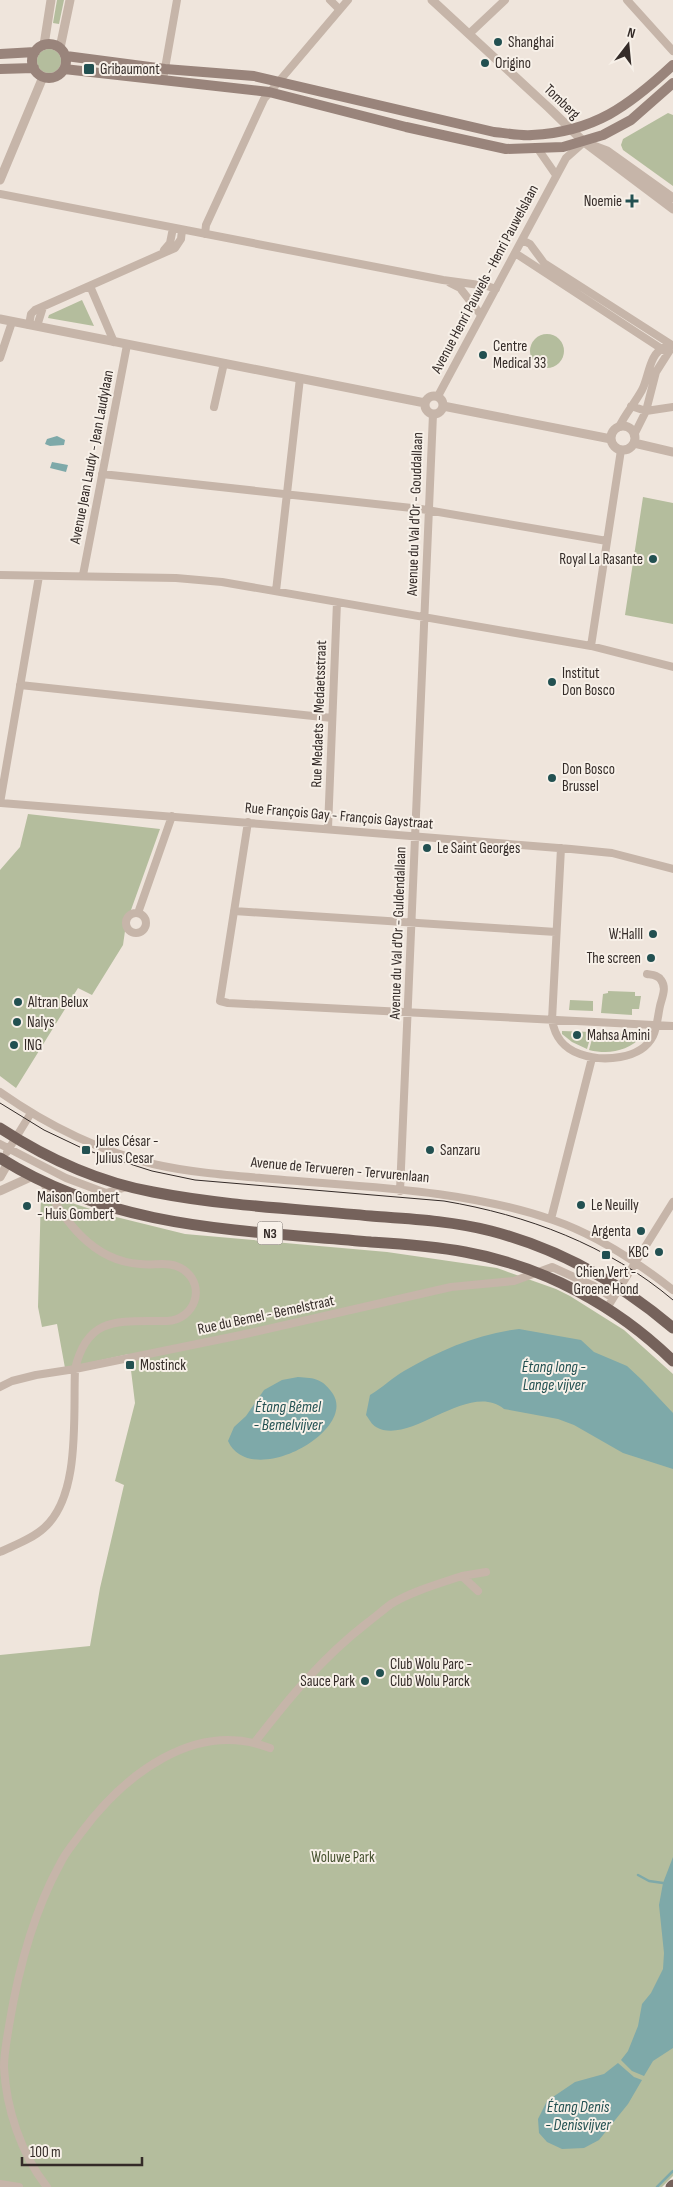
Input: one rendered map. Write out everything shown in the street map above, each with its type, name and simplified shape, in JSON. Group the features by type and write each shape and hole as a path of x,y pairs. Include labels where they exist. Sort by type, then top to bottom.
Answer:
{"main road":[{"path":"63,52 64,69 57,76 43,77 34,68 32,60 35,52 44,45 56,45 63,52 165,69 254,76 494,132 531,136 571,130 603,119 656,82 673,65"},
{"path":"0,54 35,52"},
{"path":"0,69 34,68"},
{"path":"64,69 269,92 406,127 506,149 562,147 584,142 631,120 673,83"},
{"name":"N3","path":"0,1128 81,1171 129,1186 198,1200 463,1225 490,1231 544,1248 587,1267 637,1298 673,1328"},
{"name":"N3","path":"2,1160 38,1179 82,1198 162,1221 207,1227 422,1246 479,1255 540,1274 607,1308 641,1332 673,1361"}],"street":[{"path":"44,45 51,0"},
{"path":"63,52 70,0"},
{"path":"162,80 177,0"},
{"path":"330,0 340,9"},
{"path":"204,234 206,225 264,99 277,81 348,0"},
{"name":"Tomberg","path":"432,0 584,142 673,209"},
{"path":"468,34 505,0"},
{"path":"627,0 673,51"},
{"path":"0,180 43,77"},
{"path":"656,82 664,91"},
{"path":"406,127 409,112"},
{"name":"Tomberg","path":"584,142 608,151 673,198"},
{"name":"Avenue Henri Pauwels - Henri Pauwelslaan","path":"438,396 556,175 567,157 584,142"},
{"name":"Avenue Henri Pauwels - Henri Pauwelslaan","path":"538,149 556,175"},
{"path":"0,194 496,289"},
{"path":"163,251 170,243 173,228"},
{"path":"33,326 43,307 163,251 175,248 182,230"},
{"path":"522,240 530,244 544,263 665,351"},
{"path":"516,253 672,344 665,351 650,366 642,390 619,427 613,431 611,438 614,446 621,450 628,449 634,439 646,411 656,372 665,351"},
{"path":"443,280 460,288 481,315"},
{"path":"90,286 114,342"},
{"path":"0,319 425,403"},
{"path":"0,358 12,322"},
{"name":"Avenue Jean Laudy - Jean Laudylaan","path":"83,575 127,344"},
{"path":"214,407 224,363"},
{"path":"276,591 300,378"},
{"path":"430,396 438,396 442,400 443,406 441,411 433,414 426,409 425,403 430,396"},
{"path":"443,406 611,438"},
{"path":"631,406 646,411 673,407"},
{"name":"Avenue du Val d'Or - Gouddallaan","path":"424,616 433,414"},
{"path":"619,427 628,428 634,439 673,452"},
{"path":"591,646 621,450"},
{"path":"102,474 428,511 607,541"},
{"path":"0,575 83,575 176,578 222,582 591,646 673,667"},
{"path":"1,803 39,576"},
{"name":"Rue Medaets - Medaetsstraat","path":"328,828 337,602"},
{"name":"Avenue du Val d'Or - Guldendallaan","path":"400,1191 424,616"},
{"path":"20,684 332,718"},
{"name":"Rue François Gay - François Gaystraat","path":"1,803 328,828 612,853 673,869"},
{"path":"138,913 172,816"},
{"path":"248,822 220,1001 228,1003 673,1026"},
{"path":"561,848 552,1020 558,1040 577,1053 605,1060 631,1054 642,1046 653,1036 664,990 662,981 658,976 648,974"},
{"path":"234,911 412,921 556,932"},
{"path":"551,1220 592,1058"},
{"name":"Avenue de Tervueren - Tervurenlaan","path":"0,1092 31,1113 88,1143 126,1156 173,1168 233,1176 471,1199 551,1220 591,1236 635,1262 673,1290"},
{"path":"0,1177 2,1160 31,1113"},
{"path":"0,1144 66,1178 106,1192 129,1186"},
{"path":"0,1191 38,1179 75,1230 99,1251 115,1259 132,1263 164,1263 176,1266 189,1274 196,1291 193,1306 180,1319 173,1321 128,1321 108,1325 95,1330 83,1345 76,1369 71,1473 67,1492 59,1510 44,1528 0,1552"},
{"path":"607,1308 673,1202"},
{"path":"540,1274 552,1267 613,1298"},
{"name":"Rue du Bemel - Bemelstraat","path":"0,1387 12,1381 36,1375 76,1369 241,1335 451,1287 514,1281 540,1274"},
{"path":"255,1742 288,1699 345,1640 391,1604 430,1586 462,1576 486,1572"},
{"path":"462,1576 478,1591"},
{"path":"47,2187 30,2160 17,2130 6,2092 3,2050 18,1980 35,1920 60,1863 94,1816 119,1790 147,1767 183,1748 209,1741 240,1739 270,1748"},
{"path":"0,2184 19,2187"}],"green space":[{"path":"57,0 64,0 59,24 53,23"},
{"path":"49,49 57,53 61,61 57,69 49,73 41,69 37,61 41,53"},
{"path":"668,113 673,115 673,186 623,150 621,145 623,139"},
{"path":"82,300 94,326 48,318 49,315"},
{"path":"547,334 559,339 564,351 559,363 547,368 535,363 530,351 535,339"},
{"name":"Royal La Rasante","path":"643,497 673,503 673,624 625,615"},
{"path":"28,814 160,829 126,924 123,945 92,995 78,988 16,1088 0,1076 0,870 20,847"},
{"path":"608,991 635,992 635,996 641,996 639,1009 632,1009 632,1015 601,1013 603,994 608,993"},
{"path":"570,1000 593,1001 593,1011 569,1010"},
{"path":"562,1031 592,1032 587,1049 572,1042 562,1034"},
{"path":"594,1032 643,1036 624,1048 604,1052 589,1050"},
{"name":"Woluwe Park","path":"41,1193 112,1216 185,1234 387,1252 497,1268 556,1289 570,1296 624,1330 673,1374 673,2176 662,2187 0,2187 0,1655 90,1646 100,1588 124,1485 115,1481 135,1403 129,1354 65,1368 57,1324 42,1327 38,1307"}],"water":[{"path":"57,436 65,440 64,445 50,446 45,444 47,439"},
{"path":"52,462 68,465 66,472 50,468"},
{"name":"Étang long - Lange vijver","path":"519,1329 581,1340 594,1352 627,1366 673,1413 673,1469 623,1453 574,1425 558,1419 504,1409 490,1402 474,1402 457,1407 405,1429 390,1431 376,1427 366,1415 370,1395 404,1371 431,1356 460,1344 504,1331"},
{"name":"Étang Bémel - Bemelvijver","path":"298,1377 318,1380 326,1385 333,1394 336,1409 330,1424 316,1438 298,1450 277,1458 257,1460 240,1455 228,1441 234,1427 246,1416 264,1390 282,1380"},
{"path":"673,1857 673,2048 653,2061 644,2076 632,2071 621,2060 628,2051 638,2026 642,2004 651,1993 663,1969 664,1953 659,1905 663,1883"},
{"name":"Étang Denis - Denisvijver","path":"618,2063 634,2077 642,2080 628,2104 599,2140 584,2148 562,2149 547,2142 539,2133 538,2119 547,2101 575,2082 604,2074"}],"waterway":[{"path":"638,1875 649,1881 663,1883"},
{"path":"657,2187 673,2171"}],"tram line":[{"path":"0,1103 44,1130 86,1150 152,1171 195,1180 444,1201 506,1215 536,1224 594,1248 621,1263 673,1300"}],"place":[{"name":"Shanghai","path":"498,42"},
{"name":"Origino","path":"485,63"},
{"name":"Gribaumont","path":"89,69"},
{"name":"Noemie","path":"632,201"},
{"name":"Centre Medical 33","path":"483,355"},
{"name":"Royal La Rasante","path":"653,559"},
{"name":"Institut Don Bosco","path":"552,682"},
{"name":"Don Bosco Brussel","path":"552,778"},
{"name":"Le Saint Georges","path":"427,848"},
{"name":"W:Halll","path":"653,934"},
{"name":"The screen","path":"651,958"},
{"name":"Altran Belux","path":"18,1002"},
{"name":"Nalys","path":"17,1022"},
{"name":"Mahsa Amini","path":"577,1035"},
{"name":"ING","path":"14,1045"},
{"name":"Jules César - Julius Cesar","path":"86,1150"},
{"name":"Sanzaru","path":"430,1150"},
{"name":"Le Neuilly","path":"581,1205"},
{"name":"Maison Gombert - Huis Gombert","path":"27,1206"},
{"name":"Argenta","path":"641,1231"},
{"name":"KBC","path":"659,1252"},
{"name":"Chien Vert - Groene Hond","path":"606,1255"},
{"name":"Mostinck","path":"130,1365"},
{"name":"Club Wolu Parc - Club Wolu Parck","path":"380,1673"},
{"name":"Sauce Park","path":"365,1681"}]}
